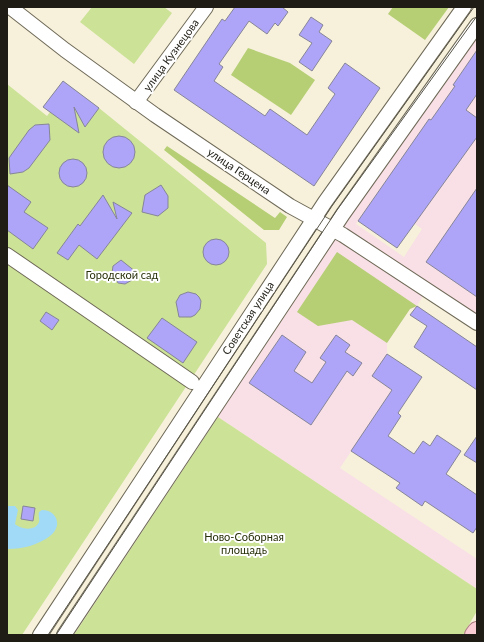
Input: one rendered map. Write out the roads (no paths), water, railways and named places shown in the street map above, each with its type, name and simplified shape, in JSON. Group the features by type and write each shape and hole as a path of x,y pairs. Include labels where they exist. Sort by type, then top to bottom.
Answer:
{"main road":[{"path":"474,635 477,631"}],"street":[{"name":"улица Герцена","path":"10,7 136,102 314,220 477,323"},
{"name":"улица Кузнецова","path":"136,102 206,7"},
{"name":"Советская улица","path":"40,635 314,220 464,7"},
{"name":"Советская улица","path":"64,635 332,230 477,25"},
{"path":"10,262 192,382"}],"water":[{"path":"7,506 15,506 18,510 15,524 27,529 37,525 39,521 39,512 42,510 51,513 55,516 57,523 54,532 50,536 35,544 8,549"}],"tram line":[{"path":"48,635 332,206 474,7"},
{"path":"56,635 337,210 477,16"}],"park label":[{"name":"Городской сад","path":"122,275"},
{"name":"Ново-Соборная площадь","path":"244,543"}]}
